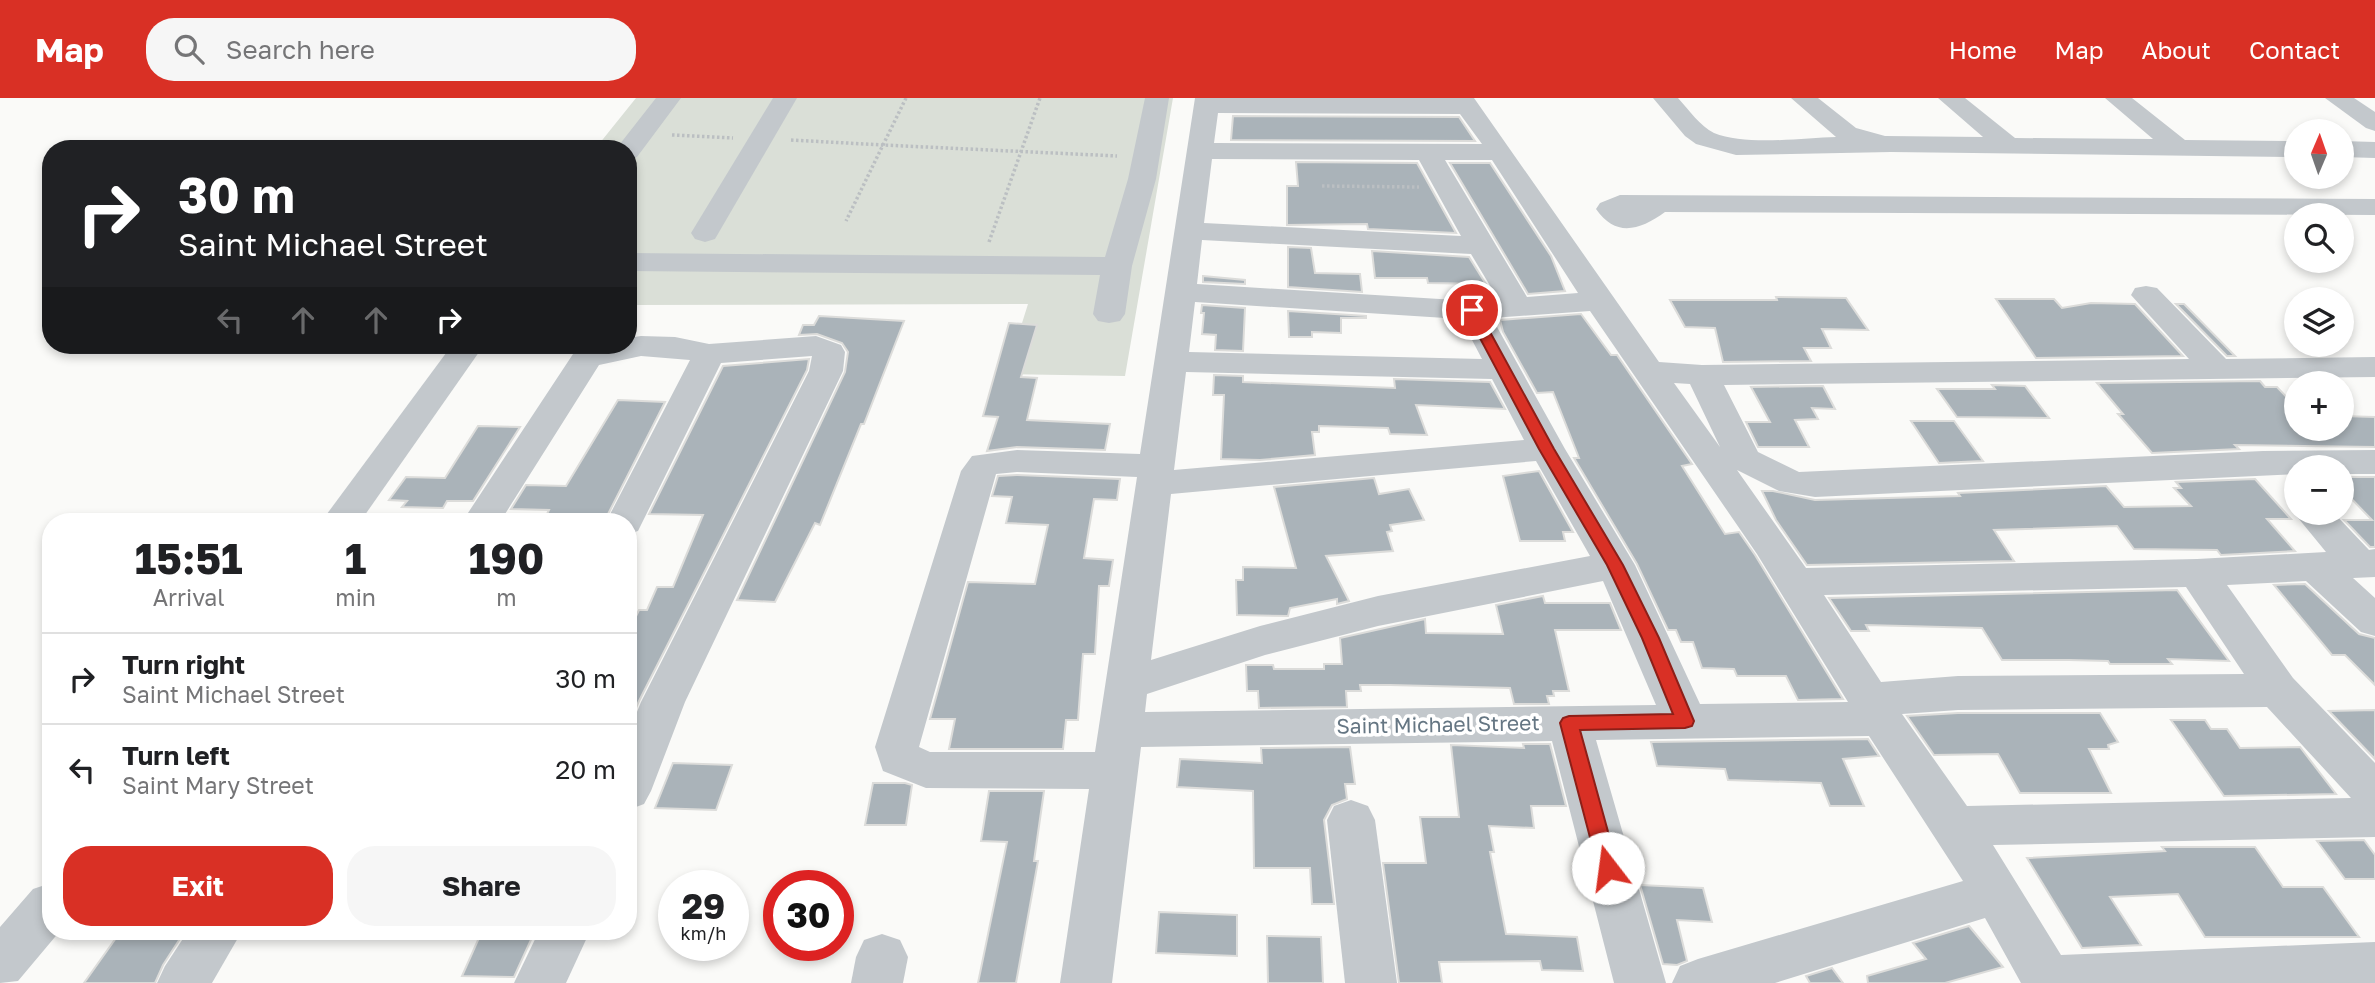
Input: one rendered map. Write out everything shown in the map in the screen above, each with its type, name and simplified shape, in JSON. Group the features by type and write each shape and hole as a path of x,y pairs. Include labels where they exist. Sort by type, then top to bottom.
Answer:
{"street":[{"path":"637,140 669,98"},
{"path":"705,233 785,98"},
{"path":"1109,314 1117,266 1146,157 1157,98"},
{"path":"1665,98 1694,131 1718,144 1736,147 1838,140 1891,144 2284,149"},
{"path":"1803,98 1838,140"},
{"path":"1950,98 2008,145"},
{"path":"2117,98 2178,147"},
{"path":"2337,98 2375,123"},
{"path":"1086,983 1206,102 1465,102 1599,301 1651,372 1728,459 1791,483 1815,485 2269,463 2375,462"},
{"path":"2354,149 2375,149"},
{"path":"1427,150 1446,188 1518,307"},
{"path":"1200,151 1499,152"},
{"path":"1655,206 2375,207"},
{"path":"1189,231 1480,246"},
{"path":"637,262 1117,266"},
{"path":"1181,292 1472,310 1599,301"},
{"path":"2146,295 2217,369"},
{"path":"1472,310 1547,449 1615,565 1685,721"},
{"path":"637,347 676,347 709,354 816,346 824,348 830,356 826,371 646,701 637,746"},
{"path":"347,513 461,354"},
{"path":"487,513 587,358 598,354"},
{"path":"630,513 709,354"},
{"path":"1171,362 1504,369"},
{"path":"1651,372 1702,375 2375,367"},
{"path":"1702,375 1728,459 1795,582 1997,892 2047,982 2375,965"},
{"path":"1156,475 1547,449"},
{"name":"Saint Michael Street","path":"1156,475 1017,461 985,464 979,471 897,747 899,758 926,770 1118,751 1569,723 1685,721 1876,709 1958,693 2278,690"},
{"path":"2269,463 2284,480"},
{"path":"2326,525 2366,563"},
{"path":"1795,582 2197,573 2366,563"},
{"path":"1127,684 1260,641 1378,611 1615,565"},
{"path":"2313,565 2375,621"},
{"path":"2197,573 2278,690 2375,793"},
{"path":"1569,723 1640,983"},
{"path":"1955,826 2375,817"},
{"path":"1351,820 1371,983"},
{"path":"1698,983 1997,892"},
{"path":"0,964 42,915"},
{"path":"183,983 211,940"},
{"path":"540,983 561,940"}],"path":[{"path":"846,220 906,98"},
{"path":"987,248 1040,98"},
{"path":"637,143 760,139 1146,157"},
{"path":"1322,186 1446,188"}],"shaded area":[{"path":"636,98 1173,98 1125,376 1006,374 1028,304 637,305 637,140 602,140"}],"building":[{"path":"1233,116 1459,117 1475,141 1231,140"},
{"path":"1296,162 1417,163 1456,233 1368,229 1367,224 1287,225 1287,186 1298,186"},
{"path":"1450,163 1490,163 1551,256 1565,291 1528,294"},
{"path":"1288,247 1311,248 1315,273 1360,274 1362,292 1288,287"},
{"path":"1372,251 1469,257 1486,284 1428,283 1427,278 1375,278"},
{"path":"1203,276 1245,280 1245,284 1203,282"},
{"path":"1776,297 1846,298 1868,330 1822,329 1831,348 1804,348 1811,361 1723,362 1715,328 1685,327 1670,300 1777,300"},
{"path":"1996,299 2054,299 2062,308 2091,303 2135,304 2183,356 2036,358"},
{"path":"2176,304 2184,304 2235,356 2227,356"},
{"path":"1202,305 1245,308 1243,351 1215,350 1216,335 1202,334"},
{"path":"1288,311 1366,318 1341,318 1341,333 1312,332 1312,337 1289,337"},
{"path":"1581,314 1611,355 1617,355 1692,464 1682,466 1725,534 1739,532 1755,555 1843,699 1798,700 1786,676 1737,676 1734,669 1702,668 1693,642 1681,642 1676,630 1668,630 1637,564 1574,458 1579,458 1553,392 1537,393 1503,332 1500,320"},
{"path":"819,316 904,321 864,424 861,424 820,525 815,523 775,602 737,600 845,372 848,352 842,343 817,334 799,335 803,325 814,325"},
{"path":"1009,323 1037,325 1021,377 1037,378 1027,420 1110,424 1105,450 1017,447 987,451 998,417 983,416"},
{"path":"809,359 807,370 637,706 637,614 639,610 647,610 657,587 673,587 703,515 649,514 723,366"},
{"path":"1214,375 1243,376 1243,382 1395,388 1394,379 1490,382 1505,409 1416,405 1427,435 1390,434 1388,428 1319,426 1319,432 1312,432 1315,455 1260,460 1221,459 1224,395 1213,395"},
{"path":"2260,381 2265,387 2277,387 2284,394 2284,441 2354,441 2354,416 2375,417 2375,447 2235,445 2239,449 2152,453 2118,414 2123,414 2097,383"},
{"path":"1992,385 2025,386 2049,418 1957,417 1937,389 1995,389"},
{"path":"1823,386 1835,409 1812,408 1818,419 1795,420 1809,447 1758,447 1746,422 1770,422 1751,387"},
{"path":"618,400 665,402 609,513 548,513 549,510 511,509 526,485 566,486"},
{"path":"1911,421 1954,421 1983,461 1939,463"},
{"path":"478,426 520,427 473,501 447,501 443,508 402,507 407,501 389,500 406,477 445,478"},
{"path":"1539,471 1573,532 1563,532 1565,541 1520,541 1503,476"},
{"path":"998,476 1120,479 1117,500 1094,499 1084,558 1113,560 1109,586 1099,586 1095,654 1083,654 1078,720 1066,720 1063,749 949,749 955,719 930,719 968,582 1035,584 1048,525 1006,523 1012,497 992,496"},
{"path":"2354,477 2375,477 2375,547 2370,547 2349,525 2354,525 2354,520 2372,520 2354,501"},
{"path":"1374,478 1379,494 1409,489 1424,520 1390,525 1392,531 1387,532 1393,551 1326,556 1349,601 1337,604 1337,599 1290,608 1288,616 1237,615 1236,580 1243,580 1243,567 1296,568 1274,487"},
{"path":"2255,479 2284,511 2284,519 2267,519 2295,551 2221,555 2217,550 2134,549 2117,526 1994,530 2014,561 1807,565 1776,520 1762,491 1815,500 1960,496 1958,493 2106,486 2124,507 2191,506 2174,488 2181,488 2176,482"},
{"path":"2305,584 2359,634 2375,638 2375,685 2345,655 2332,655 2274,585"},
{"path":"2177,590 2229,661 2168,659 2172,664 2110,664 2108,661 2002,660 1982,628 1866,625 1869,631 1851,631 1829,598"},
{"path":"1543,596 1545,603 1610,603 1621,630 1555,630 1569,691 1553,691 1554,696 1547,696 1549,704 1514,704 1510,688 1360,685 1361,691 1346,691 1347,707 1259,708 1258,691 1247,691 1246,665 1273,665 1274,669 1324,669 1324,664 1342,664 1340,638 1425,619 1426,633 1503,634 1496,605"},
{"path":"2375,710 2375,759 2329,711"},
{"path":"1958,713 2100,713 2118,742 2108,745 2109,749 2089,749 2111,793 2020,793 1998,754 1934,755 1907,716"},
{"path":"2171,720 2205,720 2211,729 2227,729 2240,748 2300,747 2336,794 2224,796"},
{"path":"1868,739 1879,756 1843,759 1864,806 1830,806 1821,783 1728,780 1725,769 1657,766 1651,742"},
{"path":"1523,744 1550,744 1566,806 1531,806 1534,828 1489,826 1494,852 1490,852 1506,934 1577,937 1583,971 1542,970 1540,961 1439,962 1442,983 1399,983 1383,863 1426,863 1420,817 1459,817 1451,745 1524,748"},
{"path":"1350,747 1355,784 1345,784 1347,799 1332,805 1324,820 1334,904 1312,904 1310,868 1254,868 1253,791 1177,787 1180,759 1262,763 1261,748"},
{"path":"673,763 732,765 716,810 655,808"},
{"path":"873,783 912,785 906,825 865,825"},
{"path":"989,791 1044,791 1034,861 1038,861 1016,983 978,983 1007,842 981,841"},
{"path":"2364,840 2375,855 2375,879 2345,879 2317,841"},
{"path":"2162,847 2255,847 2283,887 2323,887 2359,937 2205,937 2178,894 2110,897 2141,945 2082,948 2027,858 2165,851"},
{"path":"1640,885 1703,888 1712,922 1677,920 1687,961 1677,965 1663,964"},
{"path":"1159,912 1237,915 1237,956 1156,953"},
{"path":"1969,926 2003,967 1945,983 1868,983 1867,976 1926,959 1913,943"},
{"path":"1267,936 1321,937 1323,983 1268,983"},
{"path":"115,940 179,940 155,983 84,983"},
{"path":"478,940 531,940 514,977 462,976"},
{"path":"1832,968 1843,983 1810,983 1806,976"}],"route":[{"path":"1472,310 1547,449 1615,565 1685,721 1569,723 1608,868"}]}
